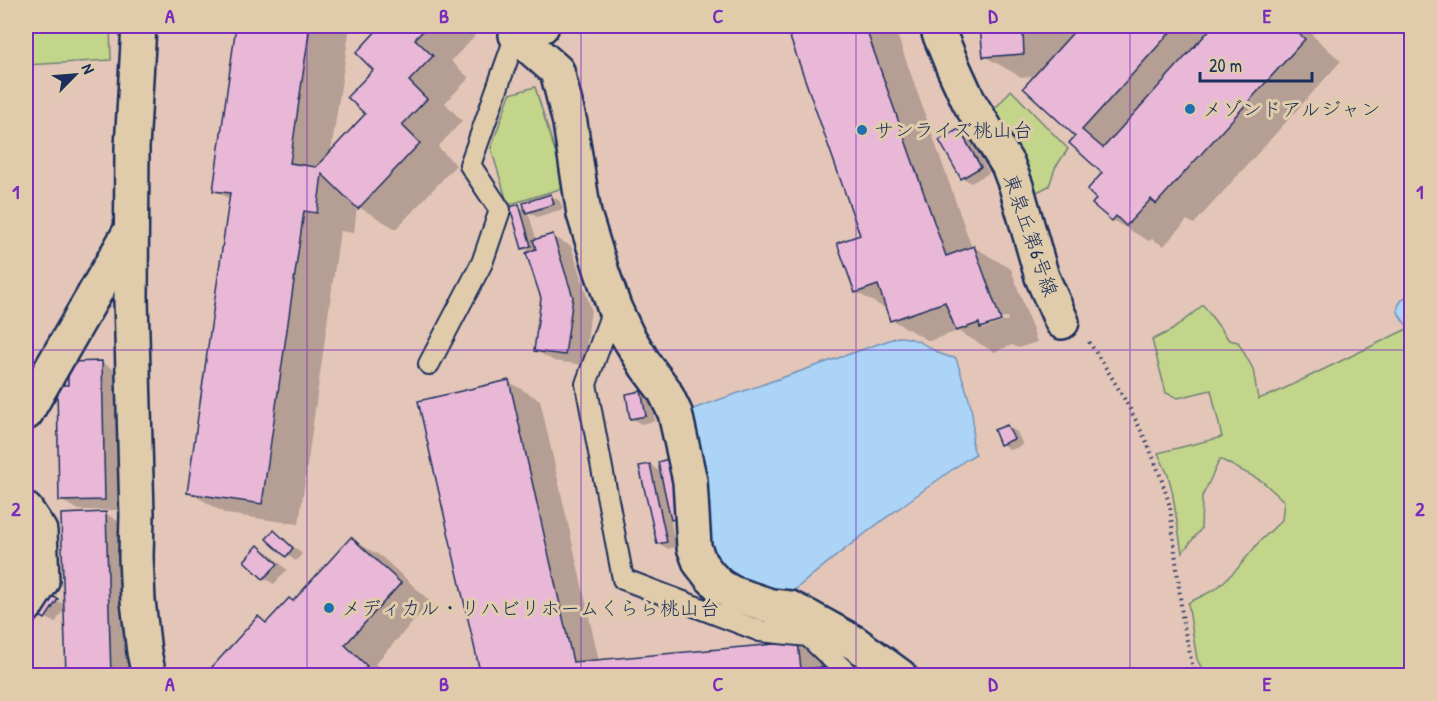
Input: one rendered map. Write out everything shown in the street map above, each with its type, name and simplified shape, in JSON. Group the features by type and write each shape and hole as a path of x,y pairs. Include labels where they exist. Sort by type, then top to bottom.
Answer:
{"street":[{"path":"139,26 130,230 136,557 138,601 148,675"},
{"name":"東泉丘第6号線","path":"938,26 969,102 1008,165 1042,277 1062,322"},
{"path":"525,29 557,71 570,123 584,214 614,307 627,335 664,390 675,413 690,481 694,547 700,563 720,586 732,593 771,606 790,608 855,644 900,675"},
{"path":"26,412 130,230"},
{"path":"26,510 40,531 42,581 26,606"}],"lane":[{"path":"429,364 482,263 500,210 470,165 525,29"},
{"path":"614,307 586,384 623,579 760,631 808,636 850,675"}],"path":[{"name":"東泉丘第6号線","path":"1062,322 1081,330 1113,378 1146,440 1165,489 1170,507 1183,623 1193,668 1197,675"}],"green space":[{"path":"26,26 110,26 111,60 26,65"},
{"path":"535,87 566,187 508,205 491,148 510,94"},
{"path":"1011,90 1068,149 1055,168 1049,186 1037,192 1024,156 994,110"},
{"path":"1203,305 1229,340 1238,342 1253,369 1258,399 1275,393 1409,328 1411,331 1411,675 1205,675 1197,659 1188,603 1216,589 1238,568 1260,541 1282,520 1284,501 1262,481 1220,459 1202,497 1201,529 1182,553 1172,490 1158,453 1222,437 1211,390 1178,398 1166,393 1152,340 1172,330"}],"water":[{"path":"1411,293 1411,331 1399,315 1398,307 1400,302"},
{"path":"898,337 915,340 941,354 956,358 971,407 972,443 976,454 877,524 791,593 742,584 710,555 687,411"}],"building":[{"path":"236,26 310,26 290,163 316,167 365,114 347,97 373,70 356,53 378,29 374,26 428,26 415,39 433,56 409,81 427,99 402,125 420,143 358,209 322,174 317,213 304,211 262,504 187,493 230,193 213,191"},
{"name":"サンライズ桃山台","path":"786,26 865,26 946,256 974,246 1001,321 980,328 979,323 956,331 945,302 890,321 878,285 855,293 837,243 860,235"},
{"path":"980,26 1066,26 1067,31 1023,33 1024,54 983,57"},
{"name":"メゾンドアルジャン","path":"1079,26 1176,26 1082,130 1103,148 1213,26 1290,26 1305,39 1156,204 1151,199 1126,226 1116,216 1112,221 1092,204 1096,199 1087,190 1102,173 1069,143 1075,136 1023,88"},
{"path":"959,129 981,167 961,179 939,140"},
{"path":"551,194 554,204 526,213 523,203"},
{"path":"519,204 531,246 522,249 510,207"},
{"path":"553,234 573,297 565,355 534,351 541,298 526,253 536,249 533,240"},
{"path":"26,358 33,360 26,383"},
{"path":"102,361 105,500 59,501 57,385 68,385 68,362"},
{"path":"509,380 573,662 798,642 801,669 824,667 825,676 481,676 418,401"},
{"path":"641,391 646,416 630,419 626,394"},
{"path":"1007,425 1014,439 1000,445 994,430"},
{"path":"668,459 682,518 671,520 658,462"},
{"path":"650,464 667,542 657,544 639,466"},
{"path":"106,512 111,676 66,676 61,514"},
{"path":"274,530 293,548 286,557 266,539"},
{"name":"メディカル・リハビリホームくらら桃山台","path":"351,537 401,583 345,645 367,666 358,676 346,676 339,670 334,676 204,676 258,616 266,623 289,598 293,601"},
{"path":"258,545 278,564 263,579 244,561"},
{"path":"48,594 58,599 45,619 36,614"}],"place":[{"name":"メゾンドアルジャン","path":"1190,109"},
{"name":"サンライズ桃山台","path":"862,130"},
{"name":"メディカル・リハビリホームくらら桃山台","path":"329,608"}]}
